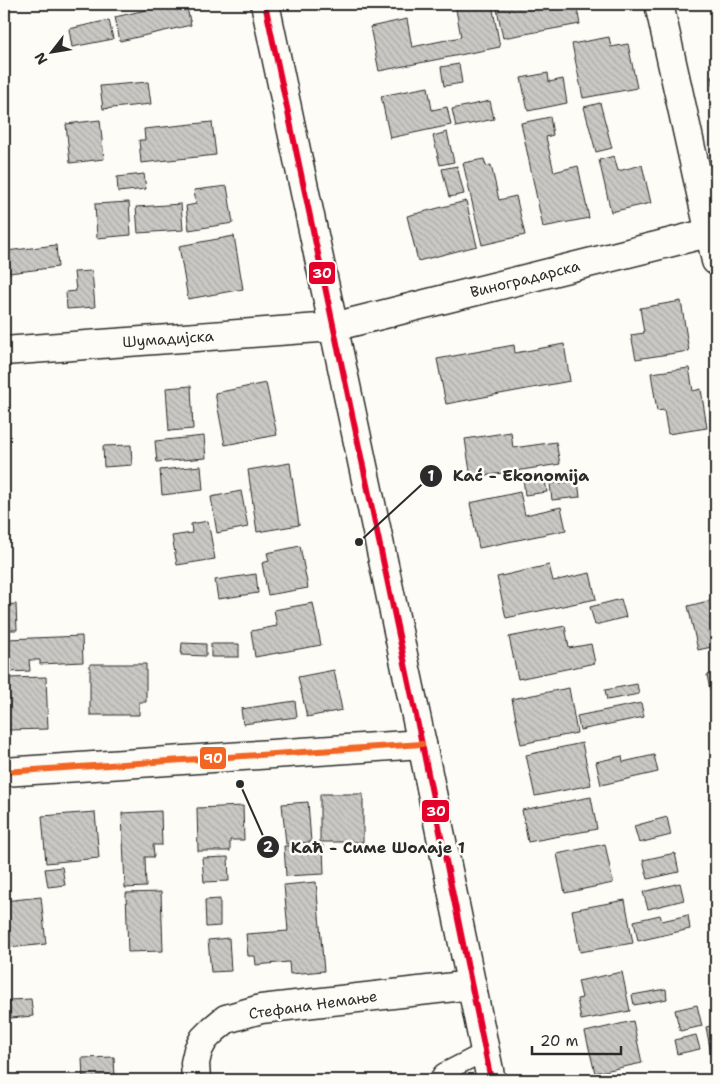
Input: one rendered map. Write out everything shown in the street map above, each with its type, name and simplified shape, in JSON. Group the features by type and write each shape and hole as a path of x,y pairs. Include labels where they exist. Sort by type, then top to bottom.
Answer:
{"street":[{"path":"265,4 422,744 490,1080"},
{"path":"659,4 713,232 716,260"},
{"name":"Виноградарска","path":"333,328 713,232"},
{"name":"Шумадијска","path":"4,350 333,328"},
{"path":"4,772 422,744"},
{"name":"Стефана Немање","path":"196,1080 195,1063 198,1050 204,1039 226,1019 261,1010 472,985"}],"lane":[{"path":"438,1080 443,1073 484,1052"}],"building":[{"path":"158,4 186,4 191,25 120,41 115,17 159,7"},
{"path":"455,4 492,4 500,47 379,71 370,27 407,19 412,47 461,37"},
{"path":"496,4 576,4 580,24 503,38"},
{"path":"109,20 113,39 72,47 69,29"},
{"path":"609,37 611,47 628,44 637,88 583,98 572,44"},
{"path":"459,64 462,83 444,86 441,67"},
{"path":"548,73 549,82 563,79 567,103 528,111 521,78"},
{"path":"716,76 716,106 711,77"},
{"path":"148,82 151,104 103,109 100,86"},
{"path":"428,87 432,110 447,107 451,125 390,138 381,96"},
{"path":"490,101 494,119 456,127 452,109"},
{"path":"600,103 612,148 596,152 584,107"},
{"path":"550,117 553,135 546,137 554,172 578,166 589,218 543,227 521,123"},
{"path":"100,120 104,159 70,163 66,124"},
{"path":"212,122 216,155 141,163 139,140 145,140 144,129"},
{"path":"447,132 454,162 440,165 433,136"},
{"path":"614,156 618,171 642,165 651,203 611,212 599,160"},
{"path":"484,159 486,166 491,165 499,200 516,196 525,235 482,245 463,163"},
{"path":"457,166 464,194 449,197 442,169"},
{"path":"144,174 146,189 118,192 117,177"},
{"path":"227,186 233,223 189,230 186,206 196,204 194,190"},
{"path":"466,201 477,246 418,261 407,216"},
{"path":"129,202 131,235 97,238 95,204"},
{"path":"181,204 183,230 138,233 136,207"},
{"path":"234,236 243,289 188,299 179,246"},
{"path":"56,245 58,267 9,273 6,251"},
{"path":"92,271 95,307 67,309 66,292 76,291 74,272"},
{"path":"681,301 689,351 636,359 631,335 644,333 640,308"},
{"path":"564,344 570,381 446,404 437,359 514,345 515,353"},
{"path":"689,368 693,391 701,389 707,428 668,434 664,410 657,411 651,373"},
{"path":"266,383 277,435 225,445 215,393"},
{"path":"191,386 193,429 169,431 166,388"},
{"path":"511,432 513,448 556,442 560,464 471,478 465,439"},
{"path":"204,436 206,458 157,462 155,441"},
{"path":"131,445 132,465 104,467 103,446"},
{"path":"290,463 299,525 257,532 248,470"},
{"path":"201,466 203,490 162,495 160,470"},
{"path":"544,474 547,492 525,495 523,477"},
{"path":"578,481 580,497 552,500 550,484"},
{"path":"241,491 248,527 217,533 211,497"},
{"path":"520,492 525,515 561,507 566,530 479,548 470,503"},
{"path":"208,521 215,559 177,565 172,536 192,533 191,524"},
{"path":"300,546 308,588 268,595 262,563 269,561 267,553"},
{"path":"549,565 553,581 590,573 596,599 506,618 497,577"},
{"path":"256,574 258,593 218,599 215,580"},
{"path":"621,599 626,617 595,625 590,607"},
{"path":"716,599 716,646 698,650 688,606"},
{"path":"313,603 321,645 255,657 251,631 277,626 274,610"},
{"path":"16,604 17,630 4,630 4,605"},
{"path":"565,626 569,648 591,644 595,663 518,679 509,637"},
{"path":"82,636 83,662 40,664 40,660 29,660 30,671 9,672 7,639"},
{"path":"182,643 206,644 206,656 181,655"},
{"path":"211,644 239,644 239,657 211,657"},
{"path":"90,664 146,664 146,702 139,702 139,715 90,715"},
{"path":"334,670 342,710 307,717 298,677"},
{"path":"716,673 716,713 715,714 707,675"},
{"path":"46,677 48,729 8,730 6,678"},
{"path":"637,684 639,694 607,700 605,690"},
{"path":"569,688 577,733 521,744 512,699"},
{"path":"295,701 297,717 243,724 241,709"},
{"path":"641,703 644,717 580,730 577,716"},
{"path":"582,743 591,785 535,796 526,755"},
{"path":"654,755 658,772 601,785 596,762 622,756 623,762"},
{"path":"320,794 363,794 363,842 320,842"},
{"path":"591,797 597,829 528,842 522,810"},
{"path":"308,802 311,842 286,844 282,804"},
{"path":"243,806 244,840 230,840 230,851 198,851 197,808"},
{"path":"161,811 162,845 153,845 154,857 145,857 146,887 125,888 122,813"},
{"path":"95,812 99,858 46,863 42,816"},
{"path":"667,817 671,835 639,843 634,826"},
{"path":"4,819 6,862 4,862"},
{"path":"605,844 613,883 565,893 557,854"},
{"path":"323,845 324,874 286,876 284,846"},
{"path":"675,853 679,872 648,879 643,860"},
{"path":"228,857 229,881 204,882 202,858"},
{"path":"62,867 65,885 48,887 45,869"},
{"path":"316,882 324,971 290,974 289,962 256,965 255,956 248,956 246,934 288,931 284,885"},
{"path":"680,883 684,900 648,909 643,892"},
{"path":"161,892 163,951 128,952 126,893"},
{"path":"41,897 46,944 8,948 4,901"},
{"path":"220,899 220,926 206,927 205,900"},
{"path":"625,900 633,943 580,952 572,910"},
{"path":"660,915 662,921 688,915 690,929 638,941 634,921"},
{"path":"229,938 231,971 211,972 208,940"},
{"path":"622,972 630,1011 581,1020 577,999 582,998 578,981"},
{"path":"666,989 667,999 634,1005 632,995"},
{"path":"31,999 33,1016 11,1018 9,1000"},
{"path":"697,1005 702,1026 680,1031 675,1010"},
{"path":"633,1021 642,1063 595,1073 585,1032"},
{"path":"716,1025 716,1057 712,1058 706,1027"},
{"path":"696,1035 700,1049 677,1054 674,1040"},
{"path":"114,1057 115,1080 83,1080 82,1058"}],"transit line":[{"name":"30","path":"265,4 422,744 491,1080"},
{"name":"90","path":"4,772 422,744"}],"place":[{"name":"Kać - Ekonomija","path":"359,542"},
{"name":"Каћ - Симе Шолаје 1","path":"240,784"}]}
